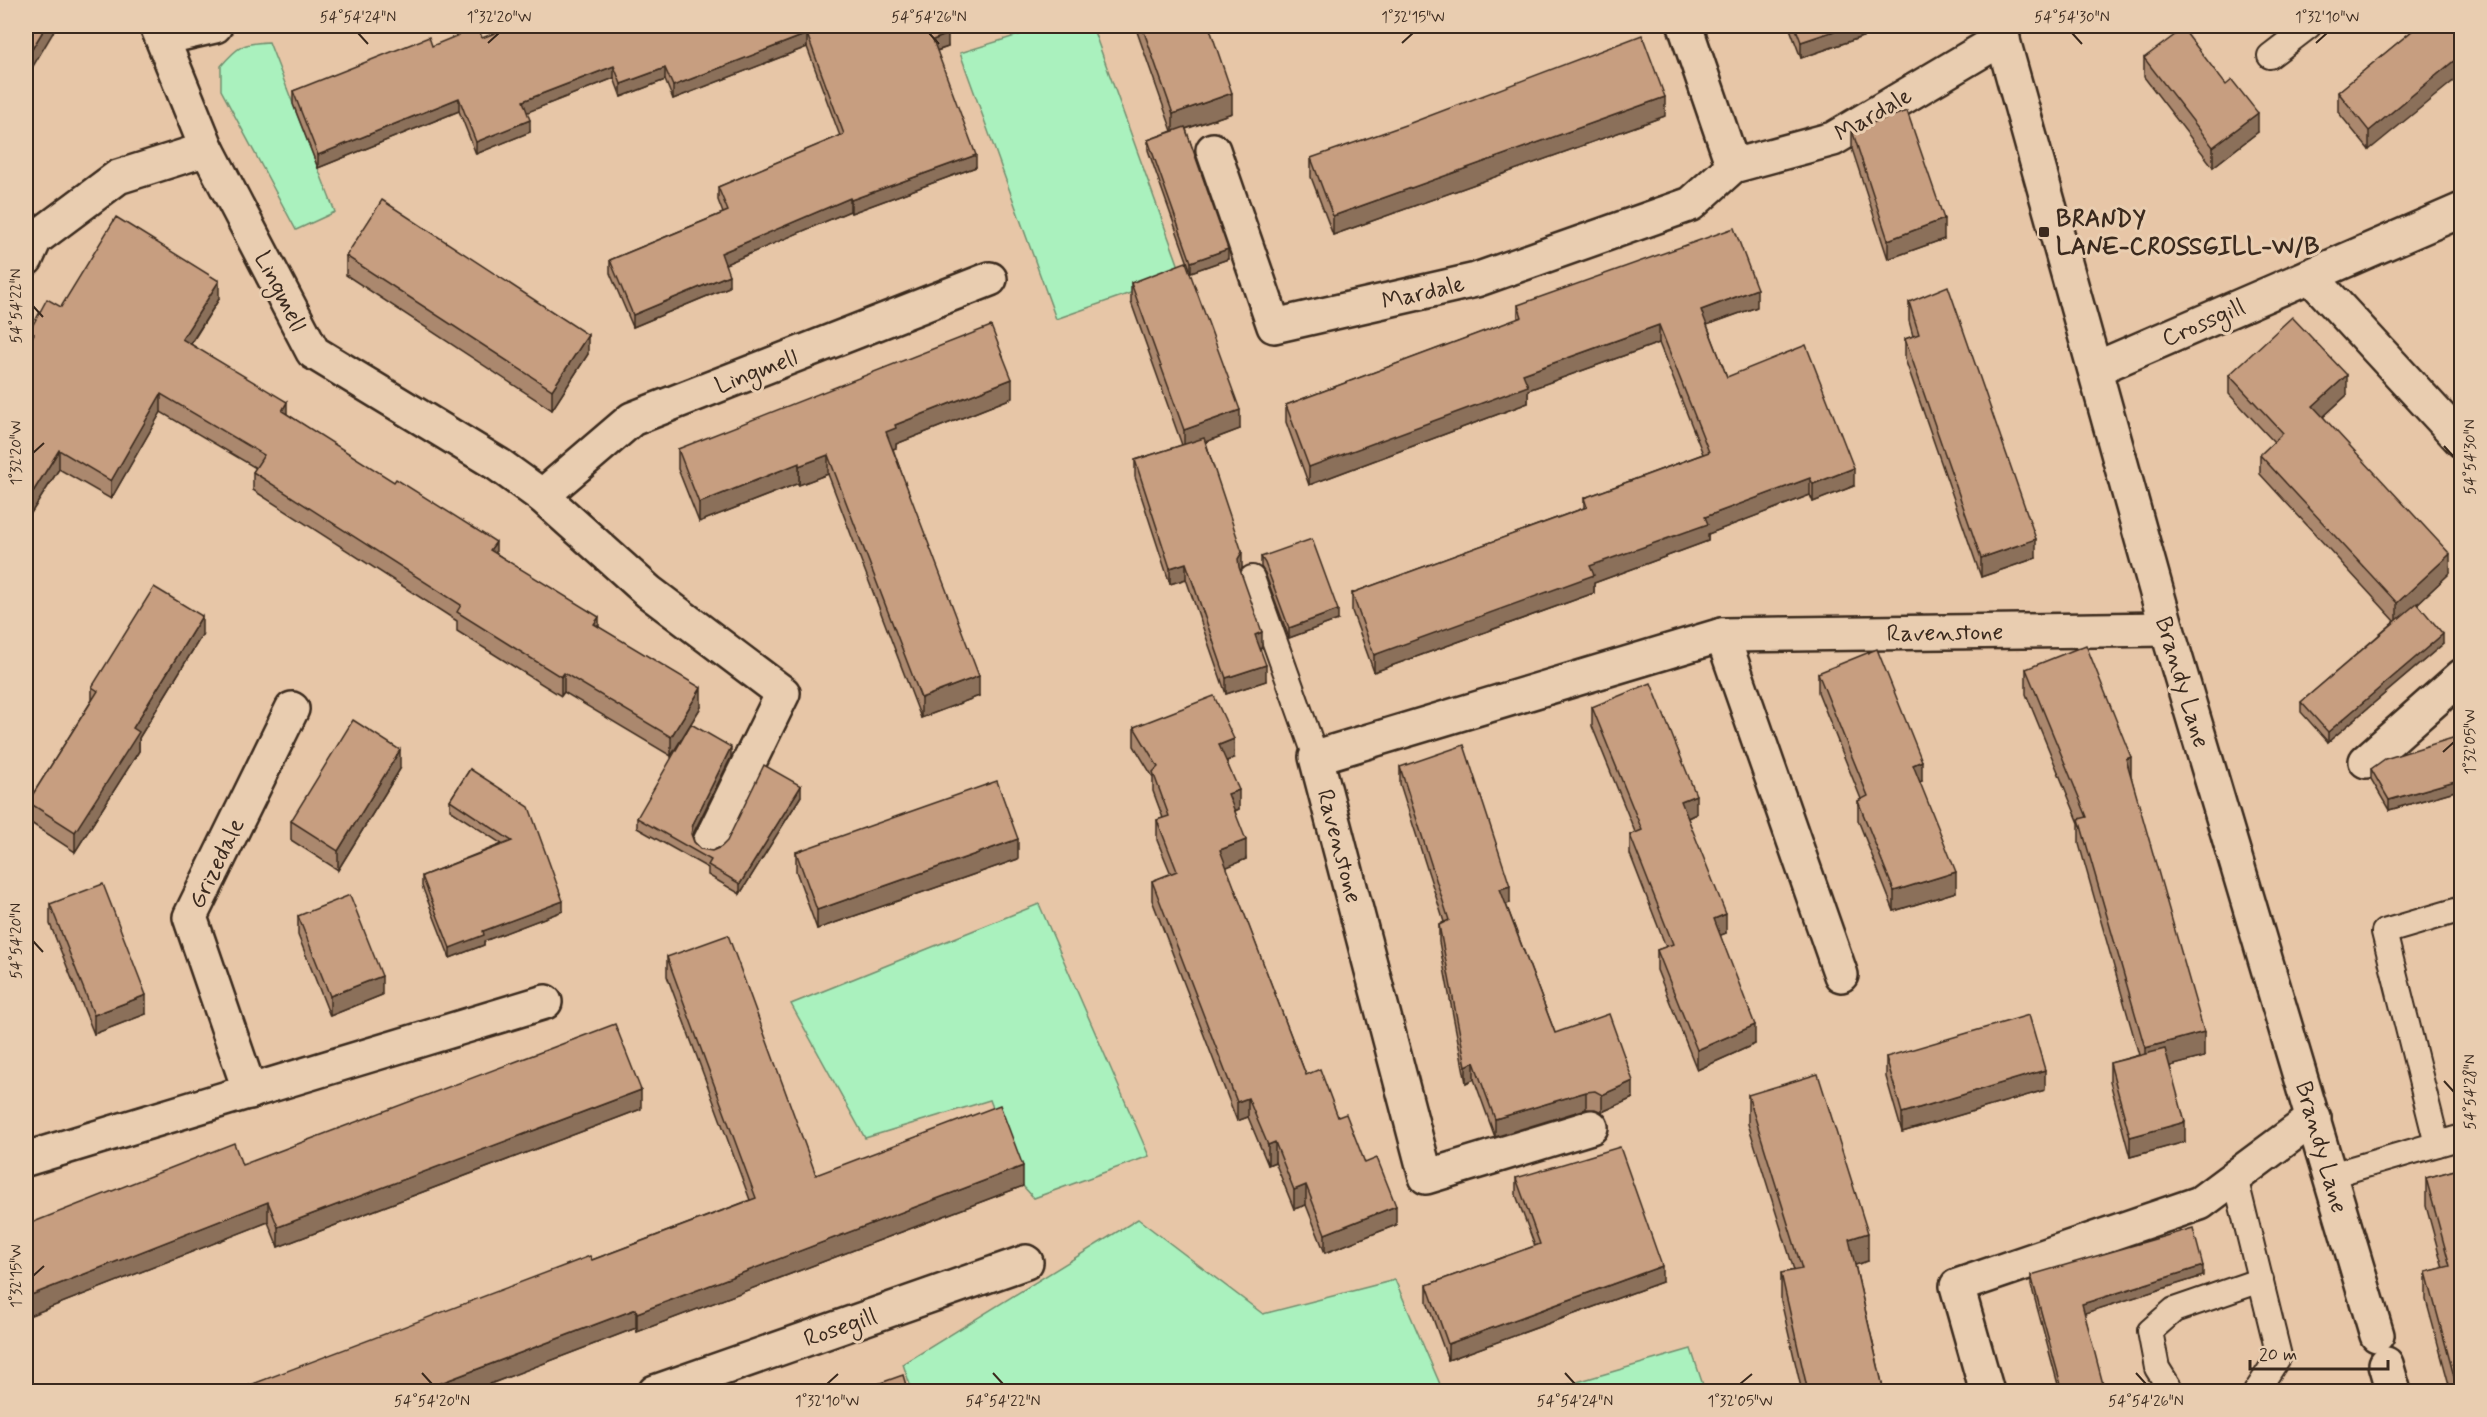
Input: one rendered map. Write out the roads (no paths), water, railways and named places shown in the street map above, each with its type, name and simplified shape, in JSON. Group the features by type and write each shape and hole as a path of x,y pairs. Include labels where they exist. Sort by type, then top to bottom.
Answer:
{"street":[{"name":"Lingmell","path":"215,26 160,32 207,149 313,352 499,465 542,496 649,592 783,693 710,842"},
{"path":"1685,26 1733,165"},
{"name":"Mardale","path":"1213,150 1274,326 1476,280 1691,204 1733,165 1833,139 2001,32"},
{"name":"Brandy Lane","path":"2001,32 2167,629 2386,1364"},
{"path":"26,259 35,239 118,177 207,149"},
{"name":"Crossgill","path":"2095,369 2462,210"},
{"path":"2310,276 2462,441"},
{"name":"Lingmell","path":"542,496 632,419 990,279"},
{"name":"Ravenstone","path":"1591,1126 1426,1177 1316,756 1722,635 2167,629"},
{"path":"1722,635 1841,975"},
{"path":"2366,761 2462,676"},
{"name":"Grizedale","path":"249,1092 190,917 292,709"},
{"path":"26,1160 545,1002"},
{"path":"1987,1392 1957,1286 2200,1203 2314,1118"},
{"name":"Rosegill","path":"656,1392 1026,1263"}],"lane":[{"path":"2270,56 2309,26"},
{"path":"1252,578 1316,756"},
{"path":"2437,1144 2384,932 2462,909"},
{"path":"2331,1175 2462,1137"},
{"path":"2235,1177 2279,1356 2256,1392"},
{"path":"2172,1392 2157,1368 2150,1331 2174,1310 2261,1280"}],"place":[{"name":"BRANDY LANE-CROSSGILL-W/B","path":"2044,232"}]}
